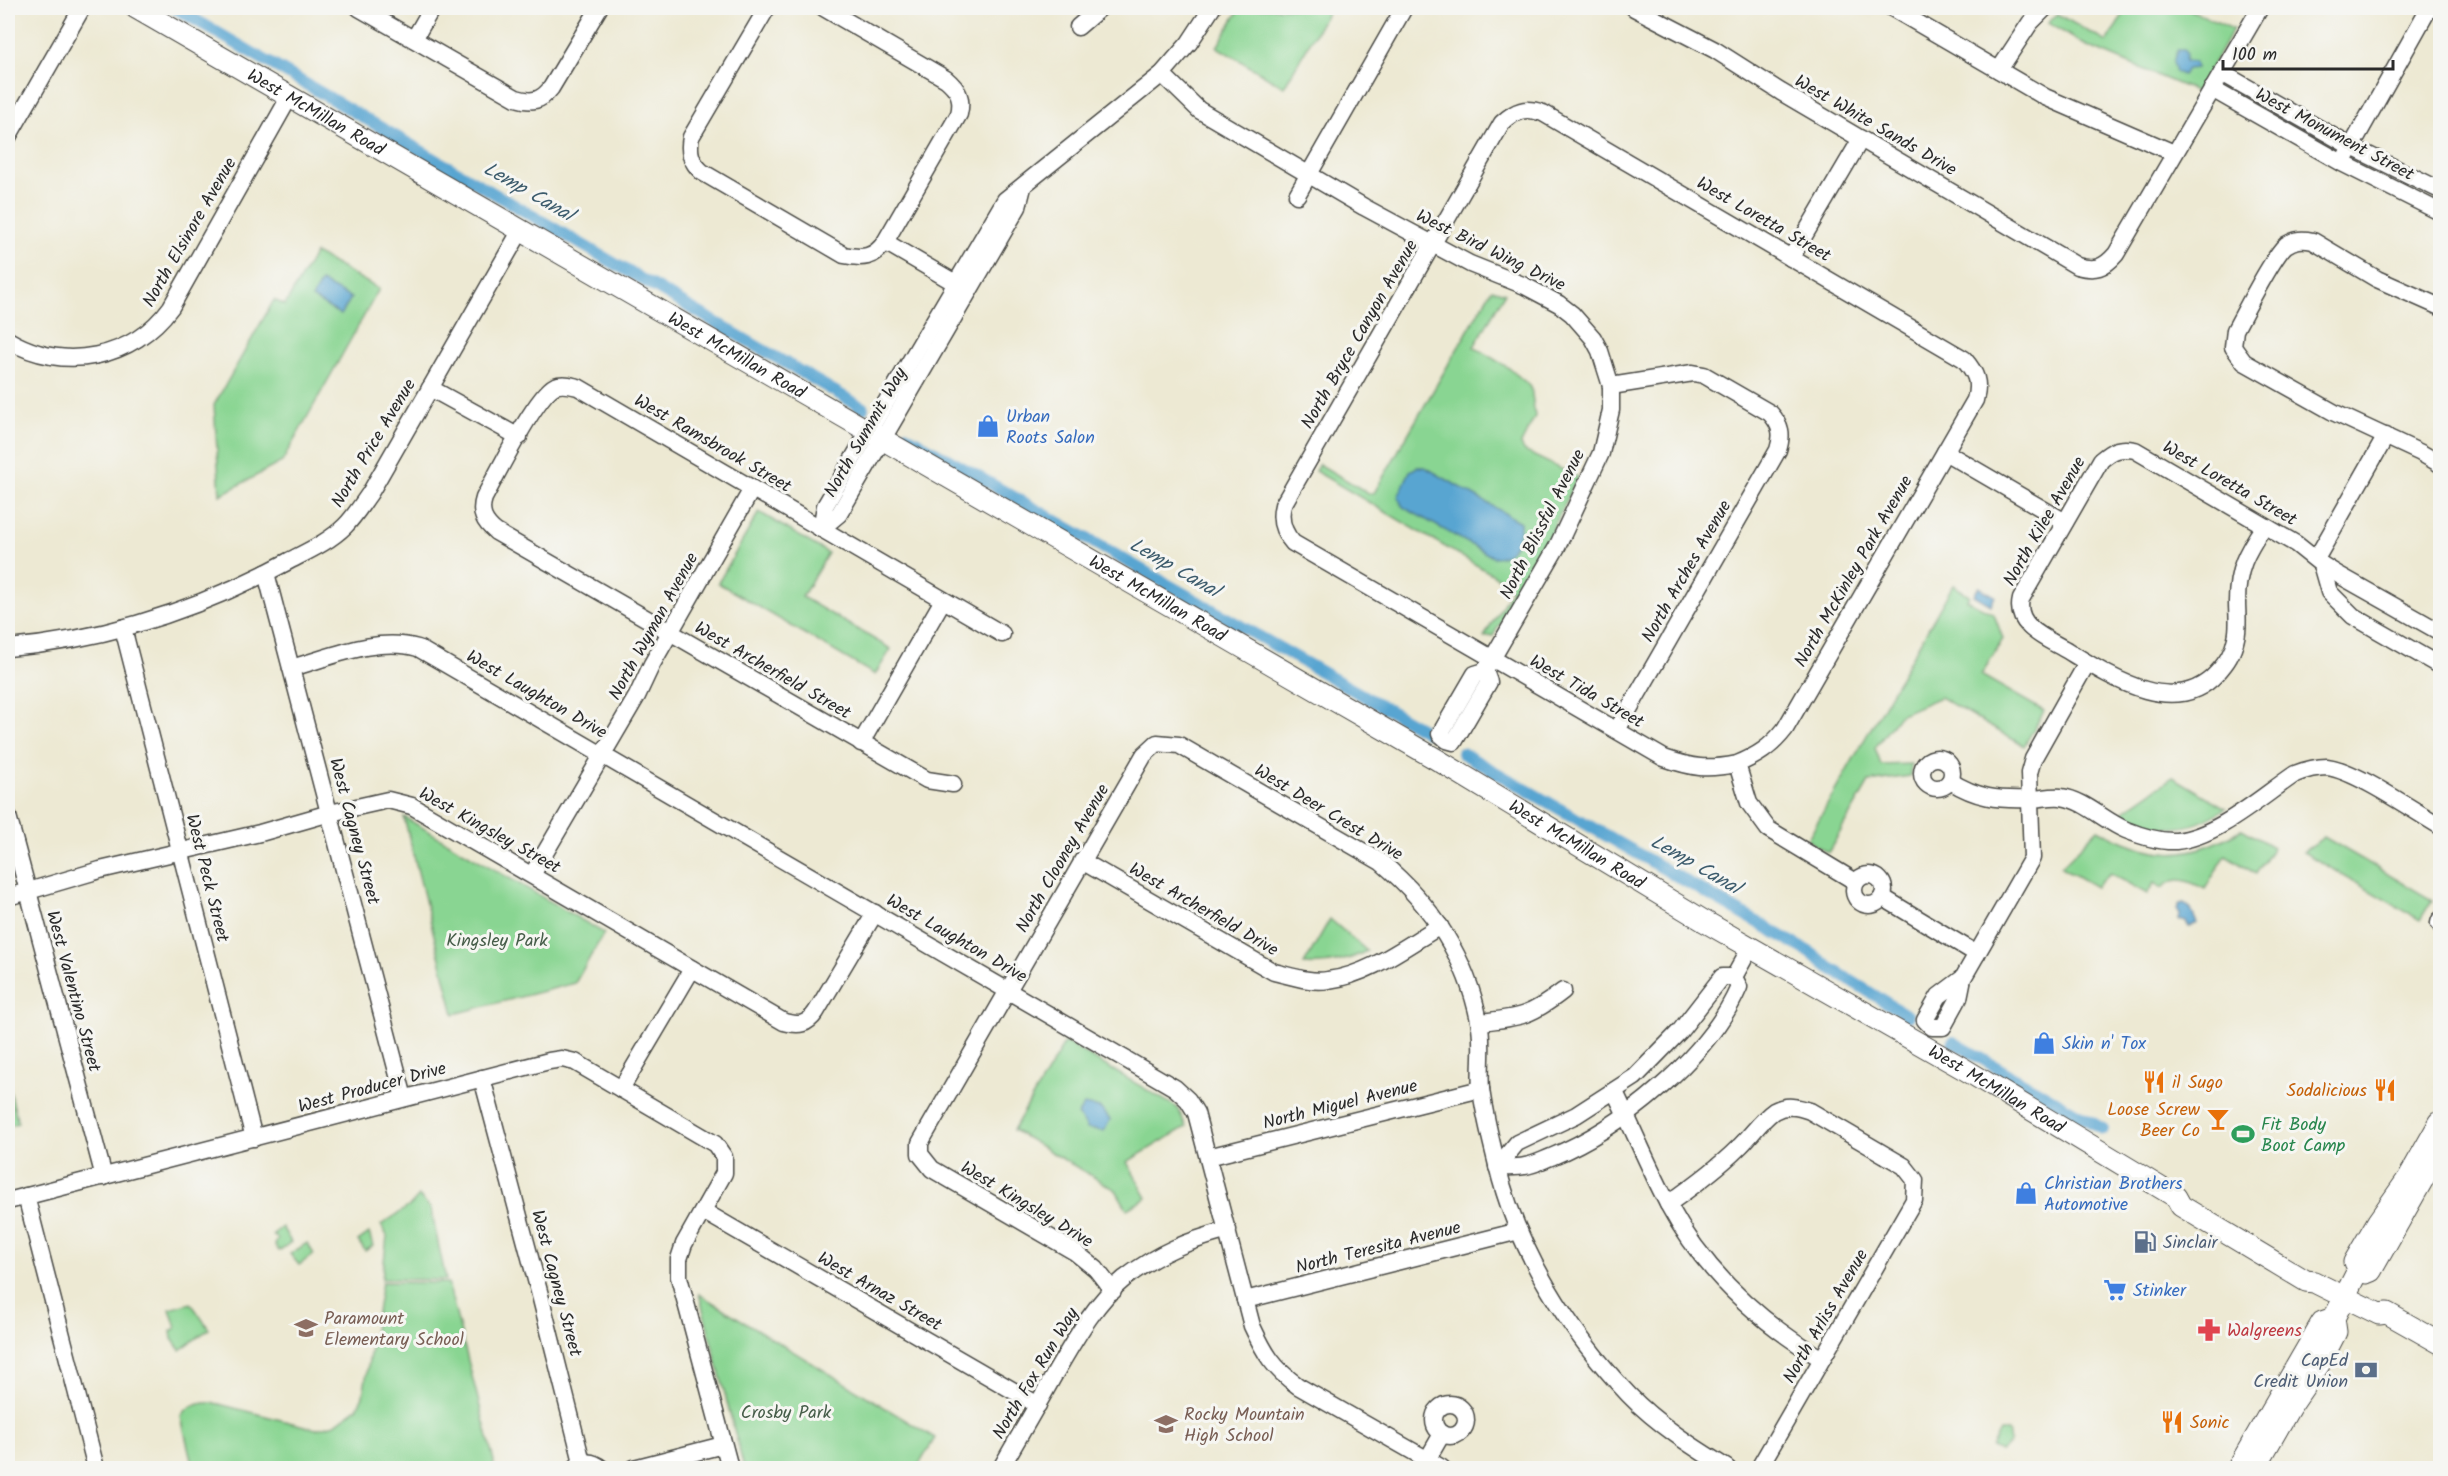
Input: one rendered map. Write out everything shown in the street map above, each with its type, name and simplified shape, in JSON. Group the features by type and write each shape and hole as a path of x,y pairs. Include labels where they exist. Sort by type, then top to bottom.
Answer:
{"main road":[{"name":"West McMillan Road","path":"136,8 1436,759 1750,948 1927,1036 2176,1197 2181,1206 2259,1254 2306,1281 2314,1282 2379,1314 2386,1313 2440,1343"},
{"path":"2440,1122 2409,1177 2378,1221 2354,1262 2358,1270 2366,1273 2372,1271 2440,1149"},
{"path":"2255,1468 2290,1407 2320,1363 2336,1332 2334,1318 2358,1270"},
{"name":"West McMillan Road","path":"2379,1314 2383,1324 2440,1358"},
{"path":"2241,1468 2239,1466 2322,1322 2334,1318"}],"street":[{"path":"8,137 82,8"},
{"path":"359,8 516,98 534,101 544,96 551,88 598,8"},
{"path":"414,39 432,8"},
{"path":"767,8 690,137 690,156 695,166 702,172 844,255 858,258 869,257 878,252 885,242 959,114 961,104 959,93 946,79 824,8"},
{"path":"1078,27 1100,8"},
{"name":"North Summit Way","path":"821,529 839,514 875,436 962,287 1005,200 1162,74 1189,44 1212,8"},
{"path":"1297,195 1404,8"},
{"name":"West White Sands Drive","path":"1634,8 1714,50 1861,140 2077,266 2089,269 2100,268 2116,254 2174,153"},
{"path":"1892,8 2045,97 2174,153 2260,8"},
{"path":"1999,70 2030,22 2045,8"},
{"path":"2342,163 2429,8"},
{"name":"West Monument Street","path":"2222,73 2350,146 2440,190"},
{"name":"West Bird Wing Drive","path":"1162,74 1199,110 1432,245 1485,272 1543,295 1572,314 1588,332 1600,351 1611,386"},
{"name":"West Monument Street","path":"2212,89 2342,163 2440,212"},
{"name":"North Elsinore Avenue","path":"8,340 21,348 49,357 71,359 93,357 133,342 161,320 290,96"},
{"name":"North Bryce Canyon Avenue","path":"1282,524 1283,506 1502,123 1521,109"},
{"name":"West Loretta Street","path":"1521,109 1543,113 1964,359 1977,378"},
{"path":"1791,258 1861,140"},
{"name":"North Price Avenue","path":"8,648 123,628 204,600 266,573 323,542 345,526 370,493 521,230"},
{"path":"2440,307 2377,279 2313,241 2295,240 2281,251 2235,330 2233,347 2244,362 2335,413 2440,464"},
{"path":"885,242 962,287"},
{"name":"North Arches Avenue","path":"1611,386 1693,373 1704,375 1770,413 1777,420 1781,430 1778,450 1617,730"},
{"name":"North McKinley Park Avenue","path":"1737,764 1758,756 1775,742 1785,729 1975,399 1978,389 1977,378"},
{"name":"West Ramsbrook Street","path":"519,437 542,397 557,385 566,384 578,387 1002,634"},
{"name":"North Blissful Avenue","path":"1436,759 1447,740 1455,742 1489,682 1489,665 1557,547 1600,453 1611,410 1611,386"},
{"path":"430,388 519,437"},
{"path":"2386,436 2319,561 2329,592 2353,616 2440,666"},
{"name":"West Archerfield Street","path":"519,437 481,507 483,517 496,532 927,780 953,784"},
{"name":"West Loretta Street","path":"2114,449 2135,450 2440,632"},
{"name":"North Kilee Avenue","path":"2087,663 2031,629 2020,617 2018,609 2021,599 2101,460 2114,449"},
{"path":"1945,452 2065,522"},
{"name":"North Wyman Avenue","path":"532,876 637,696 669,633 752,489"},
{"name":"West Tida Street","path":"1282,524 1285,534 1293,543 1489,665 1617,730 1664,758 1691,768 1716,768 1737,764"},
{"path":"1927,1036 1943,1028 1959,998 1963,978 2032,858 2029,773 2033,759 2087,663 2133,686 2171,694 2192,690 2211,680 2228,661 2238,629 2238,575 2243,560 2264,526"},
{"name":"West Cagney Street","path":"266,573 404,1098"},
{"path":"861,743 944,600"},
{"name":"West Peck Street","path":"123,628 254,1138"},
{"name":"West Laughton Drive","path":"291,668 380,644 402,643 418,648 1175,1088 1188,1100 1196,1113 1252,1326 1266,1355 1280,1373 1442,1468"},
{"name":"North Clooney Avenue","path":"920,1154 920,1143 924,1133 1144,756 1157,743"},
{"name":"West Deer Crest Drive","path":"1157,743 1179,745 1380,862 1406,883 1424,902 1459,960 1480,1022 1481,1089 1497,1167 1519,1231 1552,1295 1591,1350 1630,1396 1665,1425 1727,1468"},
{"path":"1737,764 1749,803 1768,829 1856,882 1864,876 1874,876 1884,887 1882,897 1977,954"},
{"path":"1950,781 1984,798 2031,800 2060,797 2073,800 2124,829 2150,838 2174,841 2199,836 2221,825 2295,774 2308,769 2324,767 2346,772 2440,826"},
{"name":"West Kingsley Street","path":"8,897 100,870 260,833 330,813 388,800 412,806 784,1022 802,1024 810,1020 816,1012 875,913"},
{"name":"West Valentino Street","path":"8,816 104,1177"},
{"name":"West Archerfield Drive","path":"1082,861 1274,972 1299,979 1327,981 1354,973 1375,964 1440,926"},
{"path":"1734,977 1750,948"},
{"path":"621,1089 692,969"},
{"path":"1497,1167 1517,1143 1576,1116 1635,1077 1680,1031 1722,976 1734,977"},
{"path":"1497,1167 1526,1166 1564,1151 1626,1114 1669,1080 1691,1057 1731,1005 1739,987 1734,977"},
{"path":"1480,1022 1520,1018 1544,1006 1563,991"},
{"name":"West Producer Drive","path":"8,1201 562,1059 575,1062 715,1144 724,1157 724,1173 703,1211"},
{"name":"West Cagney Street","path":"482,1078 540,1295 578,1465"},
{"name":"North Miguel Avenue","path":"1208,1156 1481,1089"},
{"path":"1615,1092 1668,1204 1696,1248 1734,1293 1759,1316 1790,1340 1822,1359"},
{"name":"North Arliss Avenue","path":"1668,1204 1736,1151 1773,1112 1785,1107 1799,1107 1810,1112 1904,1166 1915,1180 1914,1200 1759,1468"},
{"name":"West Kingsley Drive","path":"920,1154 923,1161 932,1169 1075,1252 1096,1269 1113,1291"},
{"path":"26,1196 96,1468"},
{"path":"703,1211 684,1244 679,1259 679,1277 730,1468"},
{"name":"West Arnaz Street","path":"703,1211 1038,1405"},
{"name":"North Fox Run Way","path":"1001,1468 1077,1337 1093,1313 1123,1280 1153,1258 1188,1241 1228,1230"},
{"name":"North Teresita Avenue","path":"1245,1300 1519,1231"},
{"path":"1427,1460 1442,1434"},
{"path":"634,1468 723,1445"},
{"path":"578,1465 596,1463 601,1468"}],"green space":[{"path":"1240,8 1330,8 1284,87 1217,47"},
{"path":"2127,8 2186,8 2233,29 2197,92 2085,45 2048,23 2057,14 2107,42"},
{"path":"315,253 379,289 282,462 220,495 214,405 274,300 285,305"},
{"path":"1492,289 1505,293 1474,347 1509,368 1531,387 1535,416 1521,444 1524,451 1578,477 1546,543 1493,636 1484,637 1511,591 1509,584 1315,471 1319,464 1368,493 1374,493"},
{"path":"759,512 828,553 802,597 891,649 875,675 718,583"},
{"path":"1953,585 1969,595 1967,600 1994,614 2003,639 1981,675 2044,711 2024,746 1940,697 1899,715 1875,748 1881,765 1911,764 1910,776 1869,782 1828,853 1807,840"},
{"path":"2173,777 2226,808 2200,822 2174,828 2148,825 2121,813"},
{"name":"Kingsley Park","path":"404,817 604,933 575,983 454,1014"},
{"path":"2098,829 2136,846 2170,853 2205,847 2242,829 2273,847 2256,874 2226,855 2205,889 2188,881 2178,880 2162,888 2154,883 2147,894 2110,873 2096,887 2061,867"},
{"path":"2324,837 2432,900 2420,920 2303,852"},
{"path":"1330,919 1367,951 1336,962 1304,964"},
{"path":"1065,1042 1178,1108 1186,1127 1127,1162 1147,1198 1127,1209 1116,1190 1013,1130"},
{"path":"8,1083 18,1123 8,1126"},
{"path":"419,1196 431,1209 446,1280 382,1279 387,1236 381,1225 411,1205"},
{"path":"282,1227 291,1242 279,1251 275,1245 278,1239 273,1234"},
{"path":"369,1233 373,1246 365,1251 358,1241"},
{"path":"307,1243 314,1254 299,1265 290,1254"},
{"path":"382,1282 448,1283 494,1461 493,1468 193,1468 181,1417 197,1404 219,1404 316,1429 335,1424 357,1408 363,1396"},
{"name":"Crosby Park","path":"699,1294 935,1438 917,1468 744,1468"},
{"path":"191,1303 209,1329 180,1350 172,1339 171,1331 176,1328 170,1309"},
{"path":"2000,1431 2008,1431 2010,1443 2000,1452 1991,1447"}],"water":[{"path":"2177,50 2184,50 2185,61 2195,62 2196,68 2187,69 2183,75 2176,72 2173,62"},
{"path":"321,282 351,298 341,315 312,298"},
{"path":"1417,467 1425,467 1520,522 1519,535 1514,547 1500,557 1493,557 1403,507 1398,497 1410,471"},
{"path":"1979,587 1995,596 1991,605 1974,595"},
{"path":"2184,903 2190,908 2197,923 2189,927 2186,922 2179,920 2180,914 2177,910 2180,904"},
{"path":"1084,1105 1104,1111 1110,1120 1104,1131 1087,1129 1077,1115"}],"waterway":[{"name":"Lemp Canal","path":"175,8 863,408"},
{"name":"Lemp Canal","path":"905,435 1427,732"},
{"name":"Lemp Canal","path":"1462,753 1811,953 1827,966 1908,1016"},
{"name":"Lemp Canal","path":"1953,1042 2103,1129"}],"place":[{"name":"Urban Roots Salon","path":"988,426"},
{"name":"Skin n' Tox","path":"2044,1043"},
{"name":"il Sugo","path":"2154,1082"},
{"name":"Sodalicious","path":"2385,1090"},
{"name":"Loose Screw Beer Co","path":"2218,1119"},
{"name":"Fit Body Boot Camp","path":"2243,1134"},
{"name":"Christian Brothers Automotive","path":"2026,1193"},
{"name":"Sinclair","path":"2145,1242"},
{"name":"Stinker","path":"2115,1290"},
{"name":"Paramount Elementary School","path":"306,1328"},
{"name":"Walgreens","path":"2209,1330"},
{"name":"CapEd Credit Union","path":"2366,1370"},
{"name":"Sonic","path":"2172,1422"},
{"name":"Rocky Mountain High School","path":"1166,1424"}]}
